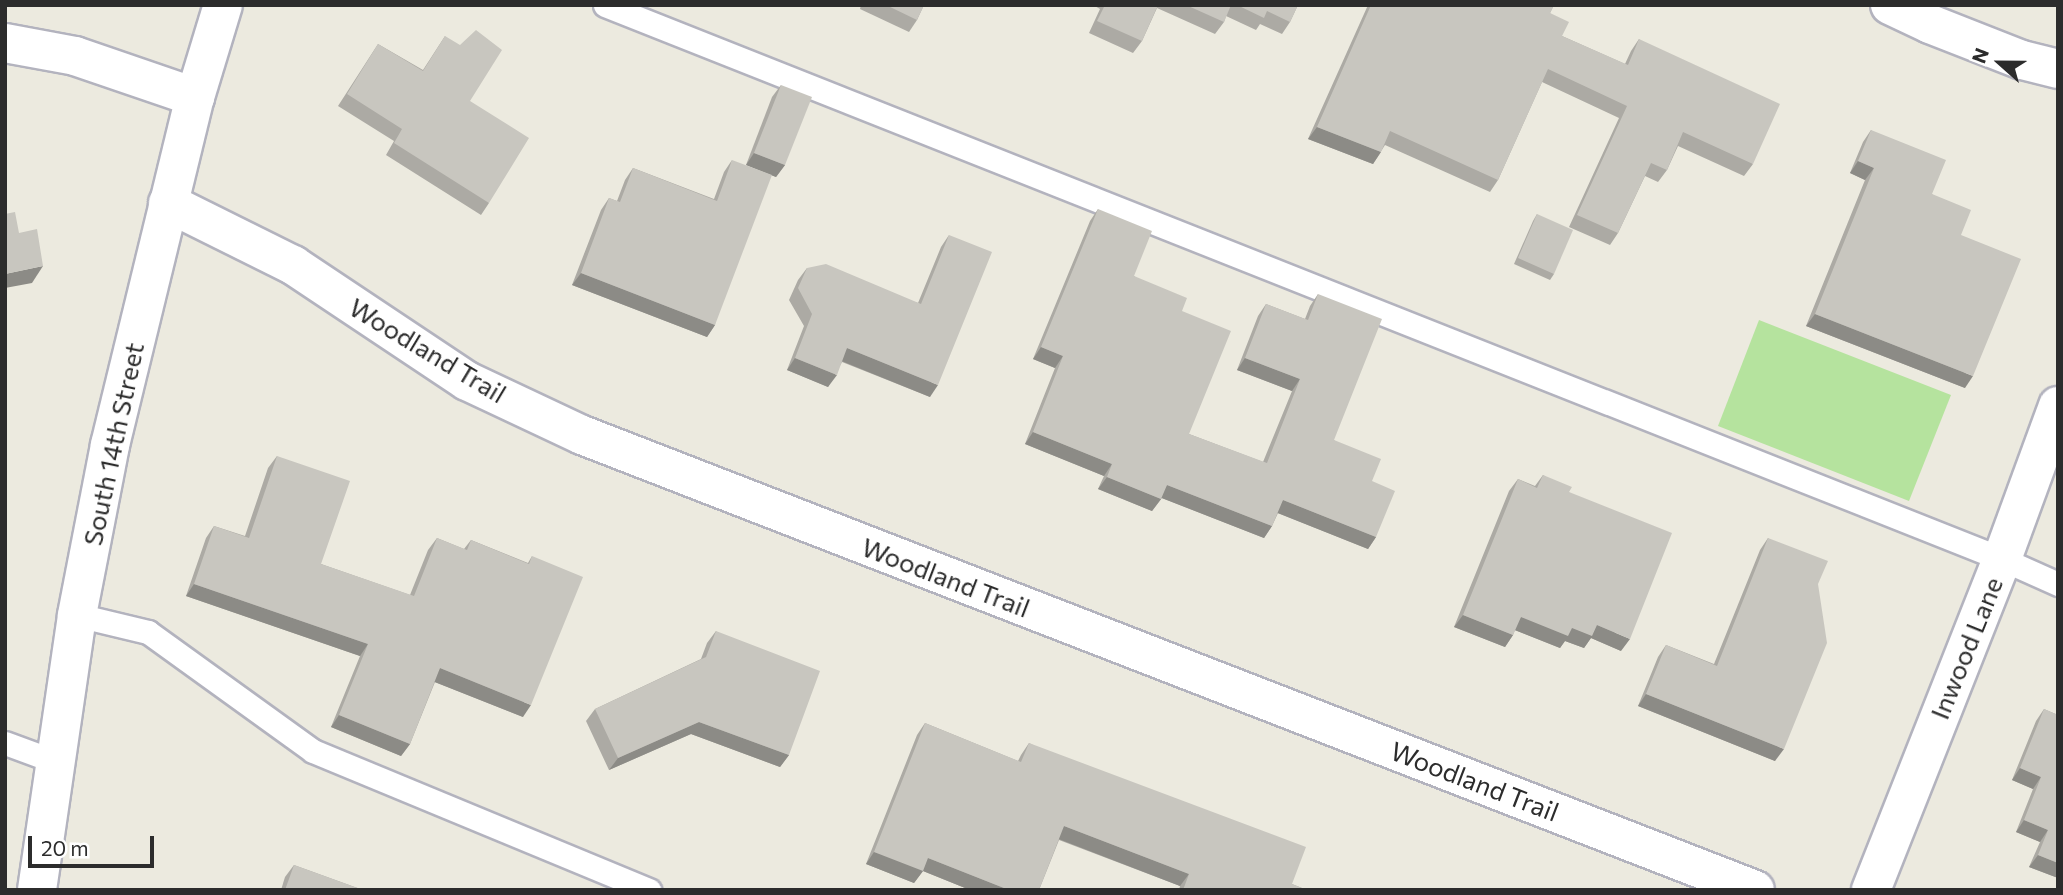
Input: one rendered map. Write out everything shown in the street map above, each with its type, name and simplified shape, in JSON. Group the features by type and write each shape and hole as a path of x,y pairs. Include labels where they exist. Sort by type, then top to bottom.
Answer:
{"street":[{"name":"South 14th Street","path":"37,890 77,615 110,444 195,97 223,5"},
{"path":"1890,5 1998,51 2058,69"},
{"path":"5,43 75,56 195,97"},
{"name":"Woodland Trail","path":"168,202 293,265 467,381 582,435 1755,890"},
{"name":"Inwood Lane","path":"1871,890 2001,559 2058,405"}],"lane":[{"path":"606,5 2001,559 2058,584"},
{"path":"77,615 148,632 313,751 649,890"},
{"path":"5,743 54,761"}],"green space":[{"path":"1759,320 1951,395 1909,501 1718,426"}],"building":[{"path":"886,5 924,5 917,20"},
{"path":"1105,5 1158,5 1142,41 1097,21"},
{"path":"1186,5 1231,5 1224,22"},
{"path":"1237,5 1298,5 1290,22 1267,11 1264,18"},
{"path":"1371,5 1554,5 1550,13 1569,22 1562,36 1628,65 1639,39 1780,104 1753,164 1683,132 1667,170 1651,163 1618,233 1577,215 1627,106 1548,69 1498,180 1390,131 1381,152 1317,127"},
{"path":"476,30 502,50 470,101 529,138 489,203 394,143 402,129 347,94 378,44 423,71 445,36 460,45"},
{"path":"781,85 812,97 785,165 754,153"},
{"path":"1871,130 1946,160 1932,194 1971,210 1961,235 2021,259 1973,376 1815,314 1874,168 1858,161"},
{"path":"732,160 772,175 715,325 581,273 609,198 620,202 633,168 717,201"},
{"path":"1098,209 1152,231 1134,276 1187,298 1182,311 1231,331 1189,434 1267,463 1300,379 1245,358 1266,304 1308,320 1318,294 1382,319 1334,440 1381,459 1372,481 1395,491 1376,537 1283,500 1272,526 1167,485 1161,499 1107,477 1112,464 1033,432 1063,356 1041,347"},
{"path":"15,212 19,233 37,229 43,266 5,274 5,214"},
{"path":"1537,214 1573,230 1554,274 1518,258"},
{"path":"949,235 992,252 938,385 847,348 837,375 795,358 812,314 798,288 807,268 826,264 921,304"},
{"path":"277,456 350,481 321,564 414,596 437,538 467,550 471,540 529,564 532,556 583,577 531,705 440,668 410,744 339,715 368,644 194,584 214,526 249,538"},
{"path":"1543,475 1572,487 1569,492 1672,533 1630,639 1597,625 1592,636 1572,628 1568,636 1521,617 1513,635 1463,615 1518,479 1537,488"},
{"path":"1768,538 1828,561 1818,584 1827,643 1784,749 1646,694 1666,645 1717,666"},
{"path":"716,631 820,671 789,755 699,722 618,758 595,709 706,657"},
{"path":"2044,709 2058,715 2058,863 2038,855 2048,830 2024,820 2041,777 2020,768"},
{"path":"925,723 1021,762 1029,743 1306,847 1292,884 1307,890 1183,890 1189,874 1064,826 1039,890 1009,890 928,858 923,871 874,852"},
{"path":"294,865 363,890 285,890"}]}
